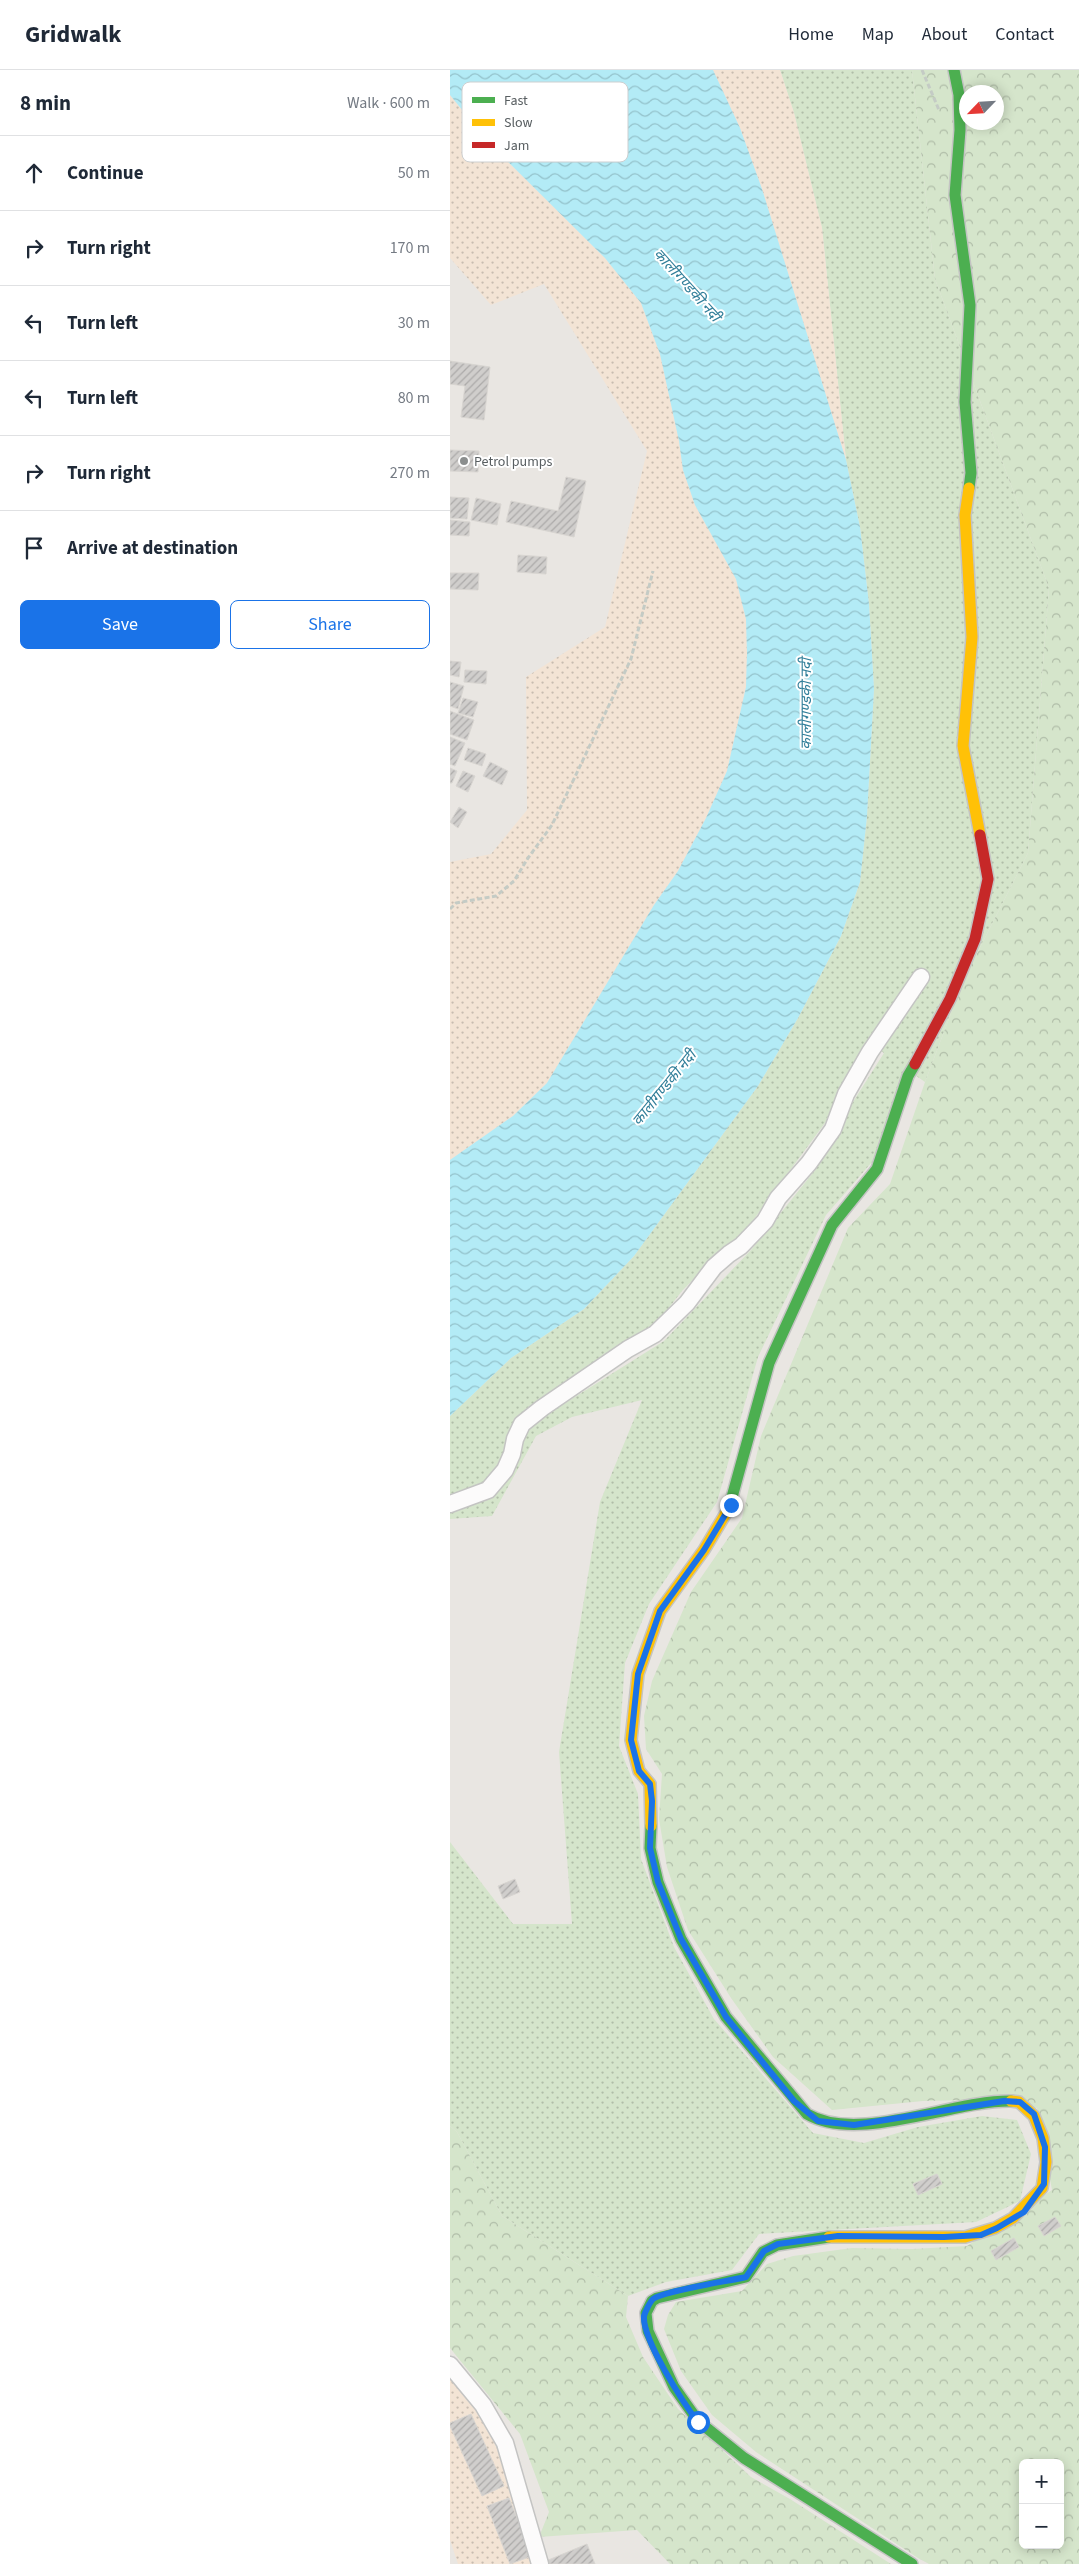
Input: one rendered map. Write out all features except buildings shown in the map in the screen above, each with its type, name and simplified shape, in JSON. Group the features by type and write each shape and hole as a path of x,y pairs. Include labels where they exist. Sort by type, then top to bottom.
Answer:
{"street":[{"path":"912,2564 776,2478 723,2442 698,2422 684,2404 662,2364 647,2331 644,2316 652,2300 668,2292 746,2277 764,2251 778,2244 838,2236 964,2237 981,2235 997,2228 1024,2212 1044,2184 1045,2147 1041,2130 1034,2114 1020,2102 1004,2101 854,2125 818,2121 807,2114 726,2017 681,1939 658,1882 650,1848 652,1801 650,1784 639,1771 631,1740 638,1674 660,1611 704,1550 731,1505 769,1363 832,1225 877,1169 908,1076 950,999 975,939 988,879 964,746 972,637 965,515 971,473 965,402 970,305 955,195 960,130 959,95 954,70"},
{"path":"450,1504 488,1490 505,1470 522,1424 628,1349 655,1334 687,1302 714,1267 742,1246 765,1221 778,1198 809,1163 833,1129 846,1094 870,1052 921,977"},
{"path":"450,2365 483,2405 505,2443 540,2564"}],"path":[{"path":"450,909 456,903 496,896 514,881 552,825 631,659 653,571"}],"green space":[{"path":"780,70 912,70 935,279 1049,588 1028,853 964,979 925,1082 906,1069 872,1162 826,1215 758,1357 717,1502 649,1604 625,1663 619,1746 638,1794 641,1859 674,1947 714,2019 813,2133 864,2143 918,2127 982,2116 1017,2120 1031,2154 1020,2201 976,2222 759,2234 732,2270 666,2282 628,2296 502,2216 457,2132 450,2126 450,1842 513,1924 572,1924 559,1752 600,1502 642,1400 572,1417 536,1436 492,1516 450,1519 450,1507 492,1493 519,1456 527,1427 664,1341 751,1250 816,1169 851,1105 884,1053 867,1041 825,1123 746,1230 719,1253 682,1291 657,1323 523,1412 510,1432 505,1451 493,1477 456,1496 450,1497 450,1416 511,1358 584,1309 634,1256 758,1086 798,1018 841,936 860,882 867,816 874,689 869,604 860,527 846,460 822,228 794,113"},
{"path":"912,70 1079,70 1079,2564 929,2564 756,2452 712,2415 681,2371 664,2329 668,2315 676,2302 742,2291 767,2264 793,2256 852,2248 912,2249 967,2246 1052,2190 1037,2108 968,2100 923,2101 832,2110 773,2057 731,1998 688,1930 667,1867 659,1819 662,1774 646,1749 644,1716 652,1681 691,1592 742,1518 761,1436 848,1228 890,1184 925,1082 964,979 1028,853 1049,588 935,279"},
{"path":"450,2126 457,2132 502,2216 628,2296 626,2317 643,2357 678,2409 751,2477 790,2499 891,2564 670,2564 637,2530 539,2537 549,2512 520,2434 450,2348"}],"sand":[{"path":"713,70 780,70 794,113 822,228 846,460 762,189 740,128"},
{"path":"450,95 462,110 462,162 508,162 605,258 641,303 660,354 679,441 683,470 695,505 736,579 746,619 747,653 746,687 727,771 706,818 678,871 654,905 547,1083 513,1116 450,1160 450,862 491,854 527,810 526,677 605,627 647,451 544,284 491,305 450,258"},
{"path":"450,2375 482,2419 494,2441 512,2488 535,2564 458,2564 450,2540"}],"water":[{"name":"कालीगण्डकी नदी","path":"450,70 713,70 740,128 762,189 846,460 860,527 869,604 874,689 867,816 860,882 841,936 798,1018 758,1086 634,1256 584,1309 511,1358 450,1416 450,1160 513,1116 547,1083 654,905 678,871 706,818 727,771 746,687 747,653 746,619 736,579 695,505 683,470 679,441 660,354 641,303 605,258 508,162 628,162 628,82 462,82 462,110 450,95"}],"traffic: fast":[{"path":"954,70 959,95 960,130 955,195 970,305 965,402 971,473 969,488"},
{"path":"729,1508 769,1363 832,1225 877,1169 908,1076 915,1064"},
{"path":"651,1826 650,1848 658,1882 681,1939 726,2017 807,2114 828,2122 852,2124 879,2123 962,2107 1011,2101"},
{"path":"829,2237 777,2245 763,2252 746,2277 657,2298 652,2301 646,2313 648,2331 674,2387 698,2421 744,2458 912,2564"}],"traffic: slow":[{"path":"969,488 965,515 972,637 963,746 980,835"},
{"path":"651,1826 650,1784 639,1771 631,1740 638,1674 660,1611 704,1550 729,1508"},
{"path":"829,2237 965,2237 995,2228 1013,2218 1042,2188 1046,2162 1043,2138 1034,2116 1019,2102 1011,2101"}],"traffic: jam":[{"path":"915,1064 950,999 975,939 988,879 980,835"}],"place":[{"name":"Petrol pumps","path":"464,461"}],"route":[{"path":"698,2422 684,2404 662,2364 647,2331 644,2316 652,2300 668,2292 746,2277 764,2251 778,2244 857,2235 875,2237 964,2237 981,2235 1024,2212 1044,2184 1046,2166 1045,2147 1041,2130 1034,2114 1020,2102 1004,2101 854,2125 818,2121 807,2114 794,2101 726,2017 681,1939 658,1882 650,1848 652,1801 650,1784 639,1771 631,1740 638,1674 660,1611 704,1550 731,1505"}]}
